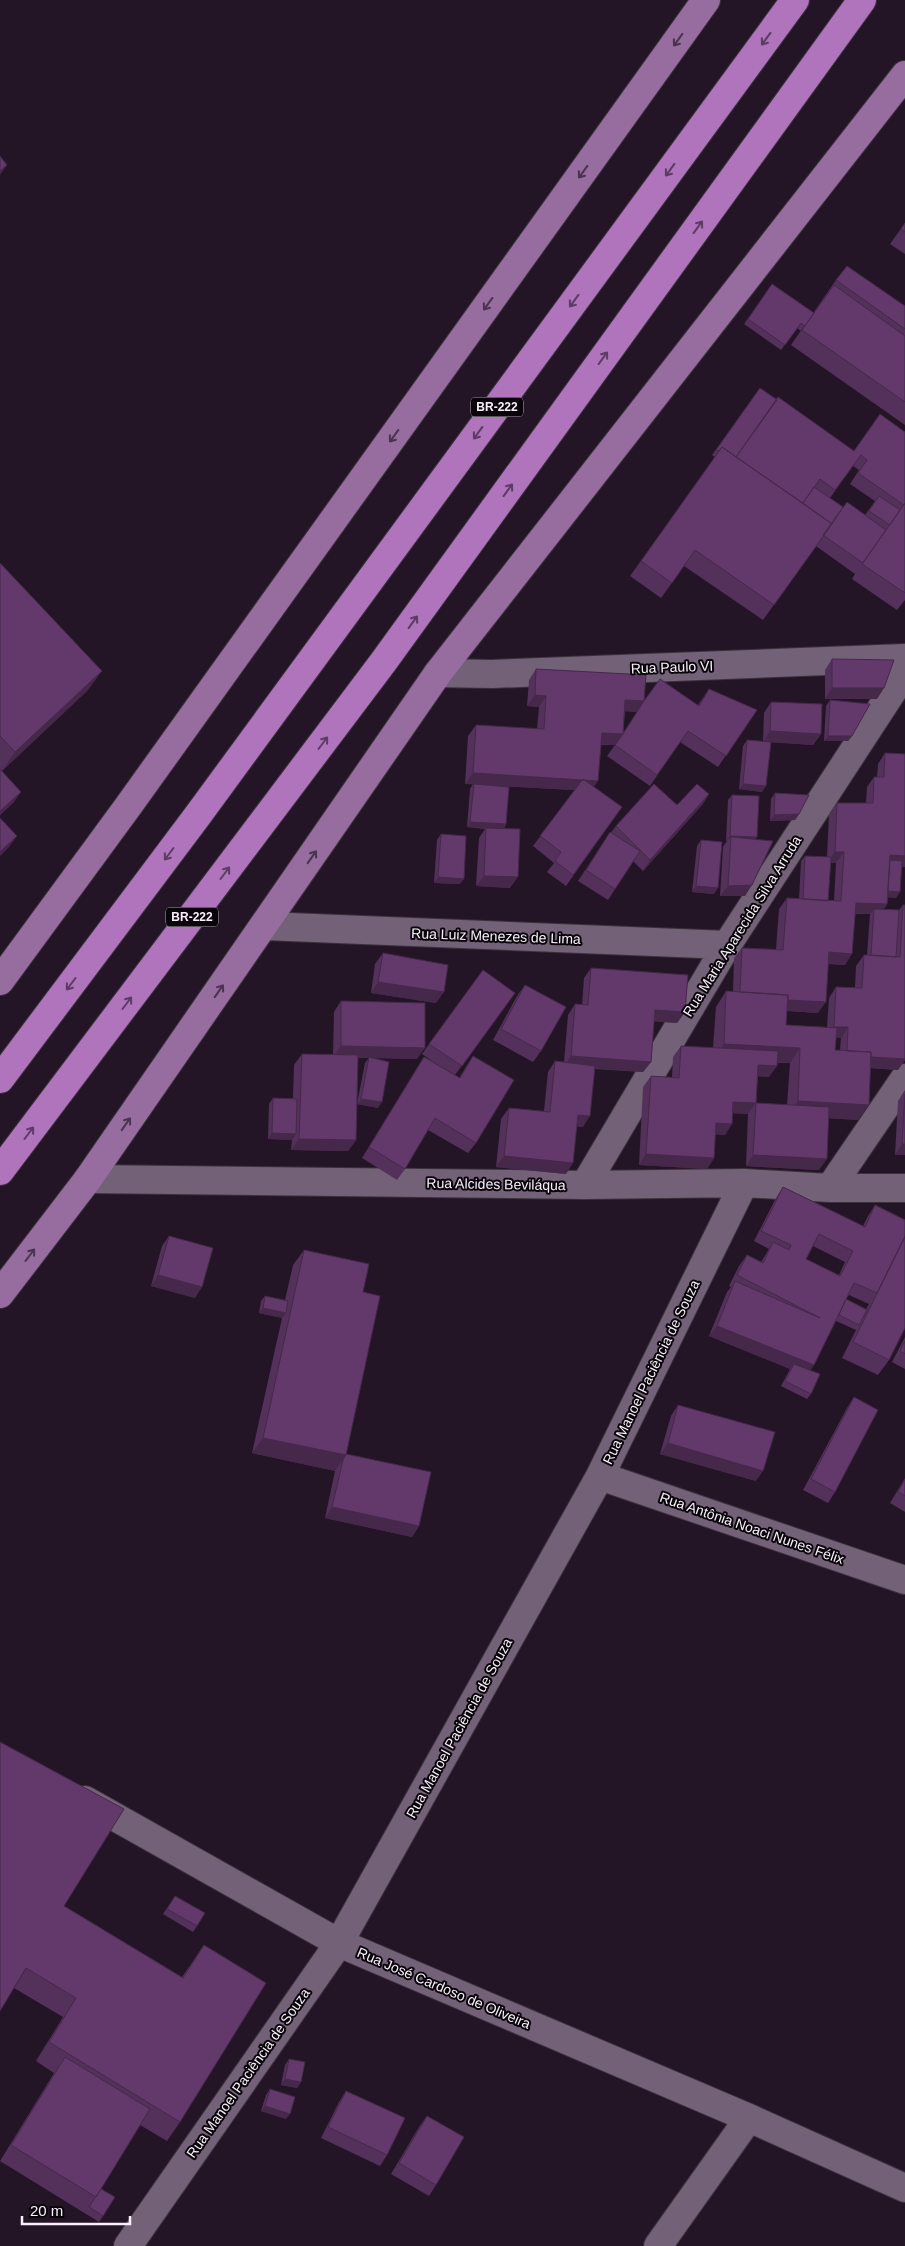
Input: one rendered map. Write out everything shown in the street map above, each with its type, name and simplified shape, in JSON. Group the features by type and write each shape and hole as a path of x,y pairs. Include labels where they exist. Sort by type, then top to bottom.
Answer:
{"highway":[{"name":"BR-222","path":"0,1079 198,815 795,0"},
{"name":"BR-222","path":"0,1172 384,661 862,0"}],"main road":[{"path":"0,981 135,797 706,0"},
{"path":"0,1294 88,1179 438,673 905,75"}],"street":[{"name":"Rua Paulo VI","path":"438,673 492,674 905,658"},
{"name":"Rua Maria Aparecida Silva Arruda","path":"585,1185 727,945 905,672"},
{"name":"Rua Luiz Menezes de Lima","path":"264,926 727,945"},
{"path":"830,1188 905,1078"},
{"name":"Rua Alcides Beviláqua","path":"88,1179 585,1185 744,1183 830,1188 905,1188"},
{"name":"Rua Manoel Paciência de Souza","path":"128,2246 339,1943 600,1476 744,1183"},
{"name":"Rua Antônia Noaci Nunes Félix","path":"600,1476 905,1580"},
{"name":"Rua José Cardoso de Oliveira","path":"61,1787 339,1943 749,2118 905,2188"},
{"path":"658,2246 749,2118"}],"building":[{"path":"0,156 7,165 0,171"},
{"path":"905,223 905,232 901,229"},
{"path":"847,266 905,306 905,329 836,280"},
{"path":"772,284 814,313 805,326 801,323 785,345 748,319"},
{"path":"834,285 905,336 905,402 802,330"},
{"path":"760,388 777,400 736,457 722,447 719,451 716,450"},
{"path":"778,397 854,451 880,414 905,432 904,505 858,473 867,460 861,455 835,490 820,479 803,503 736,457"},
{"path":"722,447 832,524 774,605 695,550 672,583 641,561"},
{"path":"814,487 843,507 832,524 803,503"},
{"path":"879,496 900,510 890,525 869,511"},
{"path":"847,502 886,530 863,563 823,535"},
{"path":"905,503 905,593 862,564"},
{"path":"0,563 102,671 15,752 0,736"},
{"path":"832,659 894,660 884,688 832,688"},
{"path":"536,669 646,675 644,701 625,700 623,734 602,733 598,781 473,773 476,725 544,729 546,696 535,695"},
{"path":"660,679 699,706 709,689 757,710 726,756 688,731 657,775 615,745"},
{"path":"830,700 870,704 852,736 828,736"},
{"path":"771,702 822,704 821,734 770,731"},
{"path":"747,740 771,742 766,786 743,784"},
{"path":"885,753 905,754 905,856 890,855 887,904 856,903 852,954 829,952 826,1002 788,1000 788,995 740,992 742,948 783,950 787,898 841,901 844,852 835,852 837,803 873,803 874,777 884,777"},
{"path":"0,769 21,792 0,811"},
{"path":"583,779 622,807 573,875 555,861 561,852 540,836"},
{"path":"474,784 509,787 506,824 470,822"},
{"path":"654,784 677,805 697,784 709,794 650,860 616,826"},
{"path":"775,793 809,795 799,814 774,815"},
{"path":"732,795 759,796 757,837 730,836"},
{"path":"0,818 17,836 0,852"},
{"path":"486,828 520,829 518,877 484,876"},
{"path":"610,832 640,851 615,889 586,870"},
{"path":"441,834 466,836 464,879 438,877"},
{"path":"731,837 773,841 752,885 728,886"},
{"path":"701,840 722,842 718,888 696,886"},
{"path":"805,856 831,857 828,901 803,899"},
{"path":"890,860 902,861 900,892 888,891"},
{"path":"903,905 905,905 905,1059 871,1057 871,1052 847,1051 848,1027 834,1027 836,987 862,988 864,955 900,957"},
{"path":"874,909 899,910 896,957 871,955"},
{"path":"383,953 448,965 444,992 378,982"},
{"path":"591,968 688,975 685,1012 655,1010 651,1062 571,1056 575,1004 588,1005"},
{"path":"483,970 515,993 462,1066 429,1044"},
{"path":"525,985 566,1007 541,1051 501,1029"},
{"path":"726,991 788,995 786,1025 837,1028 835,1050 871,1052 869,1105 798,1101 800,1048 724,1044"},
{"path":"341,1001 425,1003 425,1048 341,1046"},
{"path":"681,1046 778,1051 777,1066 758,1065 756,1103 733,1102 732,1124 716,1123 714,1158 646,1154 651,1076 679,1078"},
{"path":"302,1054 358,1055 356,1140 299,1139"},
{"path":"473,1056 514,1080 476,1143 435,1118 405,1169 369,1147 424,1057 460,1078"},
{"path":"369,1057 389,1062 382,1102 361,1099"},
{"path":"555,1061 595,1066 590,1116 578,1115 573,1163 504,1156 509,1108 550,1112"},
{"path":"905,1094 905,1144 902,1144"},
{"path":"273,1098 297,1099 296,1134 272,1133"},
{"path":"756,1103 829,1107 827,1159 753,1155"},
{"path":"783,1187 865,1227 875,1205 905,1220 905,1236 877,1293 854,1283 814,1365 717,1326 735,1281 820,1318 737,1275 747,1255 763,1263 773,1242 789,1250 791,1245 761,1231","holes":["819,1234 853,1251 840,1276 806,1259"]},
{"path":"169,1236 213,1248 202,1287 158,1275"},
{"path":"905,1237 905,1328 889,1360 853,1342"},
{"path":"304,1250 369,1264 363,1292 380,1296 346,1455 263,1438"},
{"path":"265,1296 288,1301 286,1313 263,1308"},
{"path":"846,1299 867,1310 859,1325 839,1315"},
{"path":"905,1341 905,1354 900,1351"},
{"path":"794,1364 820,1374 811,1394 785,1381"},
{"path":"854,1397 878,1410 835,1492 811,1479"},
{"path":"678,1405 775,1432 763,1471 668,1443"},
{"path":"346,1454 431,1472 419,1526 332,1507"},
{"path":"905,1479 905,1496 898,1492"},
{"path":"0,1742 124,1809 64,1906 183,1978 204,1945 266,1983 180,2122 49,2042 76,1998 26,1968 0,2011"},
{"path":"175,1896 205,1913 197,1926 167,1909"},
{"path":"65,2057 150,2109 96,2197 11,2145"},
{"path":"289,2059 305,2062 301,2082 285,2079"},
{"path":"270,2089 295,2097 290,2114 265,2106"},
{"path":"346,2091 405,2118 387,2155 328,2127"},
{"path":"427,2116 464,2137 436,2185 399,2163"},
{"path":"101,2189 115,2197 103,2216 89,2207"}]}
